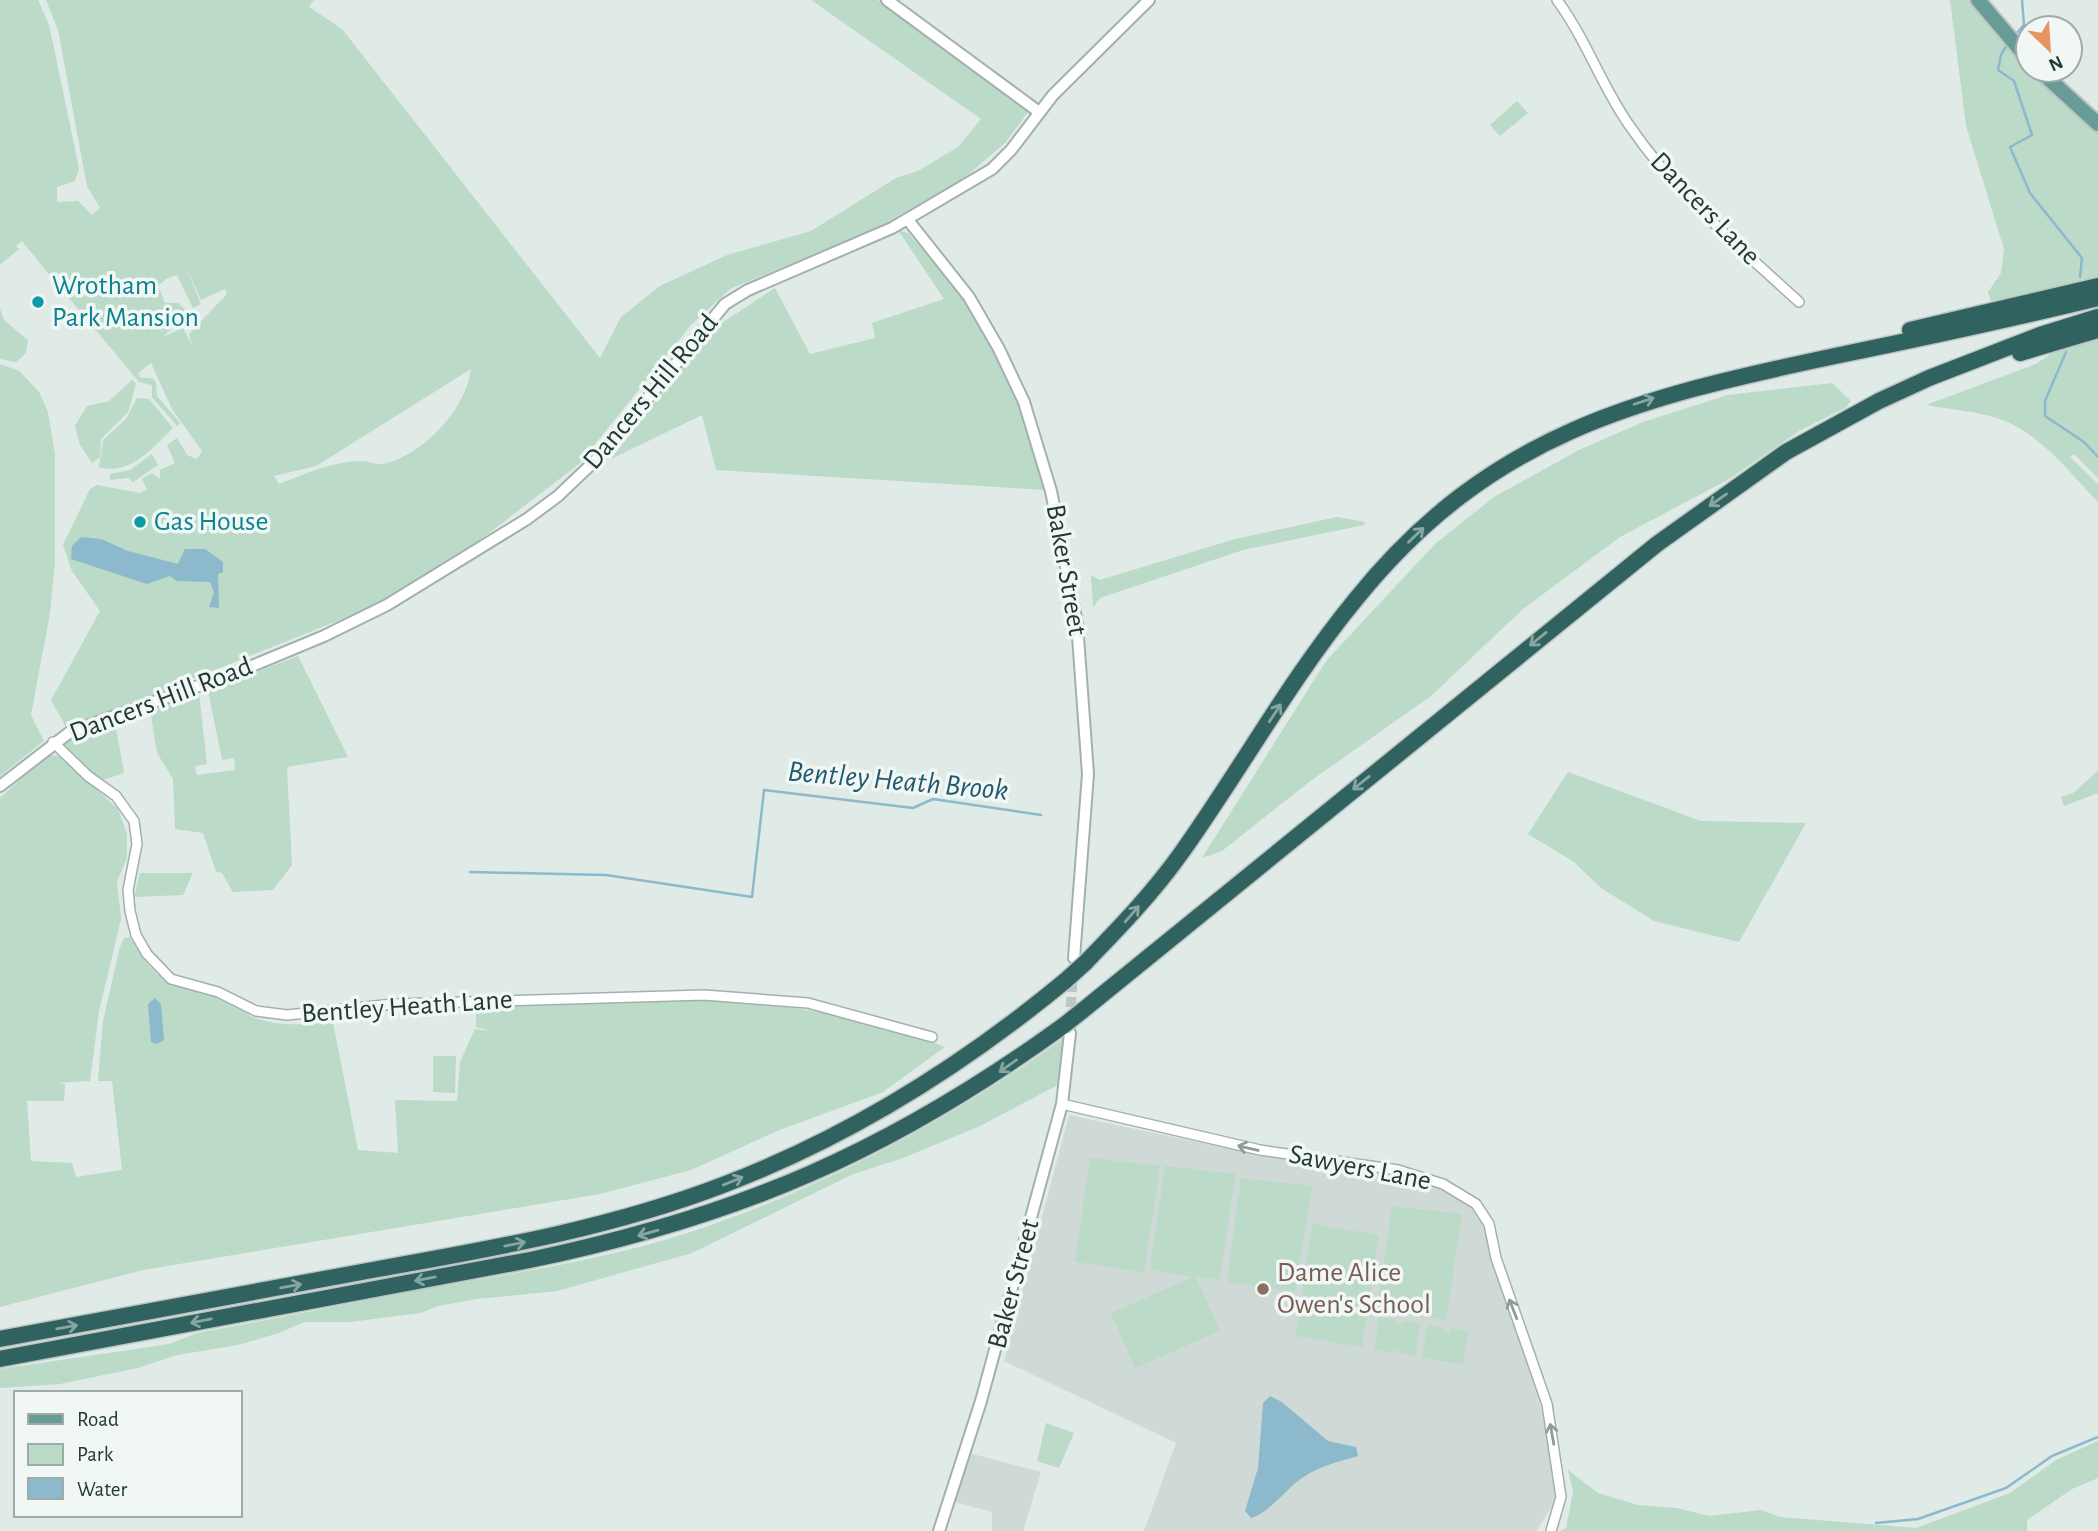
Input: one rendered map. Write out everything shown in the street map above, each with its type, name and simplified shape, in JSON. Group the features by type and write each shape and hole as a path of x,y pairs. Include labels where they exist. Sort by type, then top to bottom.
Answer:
{"highway":[{"path":"1766,369 1806,354 2098,286"},
{"path":"0,1339 515,1244 611,1222 686,1199 804,1150 913,1093 974,1053 1065,981 1079,961 1126,921 1180,855 1306,666 1355,599 1391,558 1433,518 1507,464 1580,425 1646,400 1766,369 2098,298"},
{"path":"0,1359 530,1260 683,1223 775,1191 895,1134 971,1091 1066,1029 1082,1011 1646,553 1786,452 1879,401 1930,378 2040,335 2098,317"},
{"path":"1774,461 1789,458 1856,421 2005,358 2098,330"}],"main road":[{"path":"1978,0 2014,43"},
{"path":"2054,84 2098,124"}],"street":[{"path":"887,0 1039,112"},
{"name":"Dancers Hill Road","path":"0,786 53,742 92,723 240,671 324,636 387,605 463,560 542,508 574,482 633,420 725,304 748,289 908,220 992,169 1011,150 1039,112 1149,0"},
{"name":"Dancers Lane","path":"1557,0 1580,36 1599,79 1659,167 1709,221 1799,302"},
{"name":"Baker Street","path":"908,220 969,297 999,349 1024,402 1051,491 1077,623 1088,762 1079,961"},
{"name":"Bentley Heath Lane","path":"53,742 88,776 116,796 134,821 137,844 128,890 130,911 136,934 147,954 171,979 218,992 256,1011 287,1015 394,1004 704,995 808,1003 932,1037"},
{"name":"Baker Street","path":"939,1531 981,1401 1062,1104 1066,1029"},
{"name":"Sawyers Lane","path":"1062,1104 1260,1150 1398,1170 1443,1184 1476,1204 1489,1224 1496,1258 1547,1404 1562,1497 1551,1531"}],"shaded area":[{"name":"Dame Alice Owen's School","path":"1069,1115 1254,1154 1382,1174 1431,1185 1460,1198 1480,1217 1537,1390 1555,1478 1554,1504 1536,1531 1144,1531 1176,1443 1004,1361"},
{"path":"969,1453 1041,1472 1023,1531 992,1531 992,1512 954,1502"}],"green space":[{"path":"0,0 38,0 49,25 79,168 75,181 57,187 57,202 78,201 92,215 100,208 87,186 58,30 46,0 314,0 309,7 342,29 600,358 621,317 660,286 727,255 811,231 896,178 918,171 958,147 981,119 811,0 878,0 1028,112 1005,143 964,178 879,227 730,289 691,325 579,464 463,553 365,610 67,729 51,700 100,611 72,571 63,545 90,489 97,485 140,493 147,490 142,479 151,473 160,479 160,470 175,463 167,445 177,438 187,455 197,459 202,451 172,409 151,363 138,373 141,378 152,378 156,382 157,396 180,423 177,426 152,397 152,385 139,382 60,287 65,283 61,278 55,282 22,241 16,246 19,249 0,265","holes":["184,263 201,300 225,289 227,294 189,334 193,347 183,328 163,337 177,323 175,318 188,312 178,303 165,303 158,286 166,279 177,275 193,308 201,304","471,369 461,399 452,414 428,441 413,451 383,464 362,461 330,466 279,484 274,476 316,466"]},
{"path":"1950,0 1968,0 2014,54 2014,84 2044,84 2098,131 2098,281 1993,308 1988,292 2001,273 2004,249 1966,126"},
{"path":"1517,101 1528,113 1500,136 1490,125"},
{"path":"898,230 908,233 968,305 989,336 1019,403 1046,490 716,470 702,415 611,459 708,332 775,288 810,354 875,338 872,323 944,299"},
{"path":"0,309 4,320 28,340 26,353 16,362 0,359"},
{"path":"2098,337 2098,478 2074,454 2070,457 2098,484 2098,502 2044,446 2019,428 1986,415 1926,405 2036,364 2058,349"},
{"path":"0,364 19,371 39,392 48,412 55,455 55,563 50,613 31,715 44,741 0,776"},
{"path":"132,380 136,384 128,412 101,439 100,457 92,463 80,445 75,426 87,406 109,401"},
{"path":"1832,383 1851,401 1845,408 1799,431 1729,479 1620,537 1523,609 1431,696 1309,782 1222,851 1202,858 1326,661 1435,544 1494,497 1579,450 1643,422 1728,395"},
{"path":"137,398 149,399 173,428 149,452 131,464 111,469 99,467 103,440 126,419"},
{"path":"152,454 158,465 133,482 128,478 110,480 110,474 130,470"},
{"path":"1337,517 1365,522 1364,525 1243,550 1100,598 1093,607 1091,575 1100,580 1235,539"},
{"path":"298,656 348,757 287,767 292,865 273,890 233,892 222,873 216,872 203,833 175,829 173,779 157,753 150,710 199,694 207,764 195,766 197,775 235,770 234,758 222,760 208,691"},
{"path":"115,722 124,773 100,781 63,745 70,738"},
{"path":"47,755 59,756 118,809 127,834 127,858 117,881 121,919 99,1011 90,1081 57,1083 65,1084 64,1101 27,1101 31,1161 72,1163 76,1177 122,1170 112,1081 98,1081 103,1021 120,947 124,938 130,937 150,967 167,981 220,998 267,1022 333,1022 358,1150 398,1153 395,1100 457,1101 460,1062 475,1029 492,1031 476,1027 476,1006 655,1000 771,1005 887,1027 945,1047 883,1092 777,1131 691,1170 600,1194 143,1270 0,1307 0,798"},
{"path":"2098,771 2098,793 2064,806 2061,797 2073,793"},
{"path":"1568,772 1701,821 1806,823 1739,942 1654,921 1601,888 1574,862 1528,834"},
{"path":"140,873 193,873 183,895 134,897"},
{"path":"1063,1039 1058,1085 978,1127 903,1158 851,1175 692,1253 557,1291 477,1299 438,1306 421,1313 350,1322 304,1322 279,1333 238,1345 177,1355 138,1368 60,1384 0,1388 0,1369 169,1344 197,1333 574,1262 680,1236 761,1206 851,1166 938,1120"},
{"path":"433,1056 456,1056 455,1093 433,1092"},
{"path":"1090,1158 1160,1166 1144,1272 1075,1262"},
{"path":"1165,1166 1236,1174 1219,1280 1196,1277 1220,1331 1135,1368 1111,1313 1194,1277 1150,1270"},
{"path":"1241,1178 1312,1186 1295,1292 1227,1282"},
{"path":"1392,1206 1462,1214 1446,1320 1377,1310"},
{"path":"1312,1224 1379,1235 1362,1347 1296,1336"},
{"path":"1379,1317 1396,1319 1396,1323 1402,1324 1403,1321 1420,1323 1415,1356 1392,1350 1391,1353 1374,1350"},
{"path":"1427,1325 1444,1327 1443,1332 1450,1333 1451,1329 1468,1331 1463,1364 1422,1358"},
{"path":"1046,1423 1074,1433 1059,1468 1037,1461"},
{"path":"2098,1441 2098,1478 2072,1489 2027,1520 2027,1531 1561,1531 1566,1528 1573,1491 1568,1470 1598,1493 1638,1505 1677,1508 1709,1516 1761,1510 1780,1517 1916,1528 2010,1493 2056,1460"}],"water":[{"path":"81,537 101,539 128,551 178,564 185,549 205,549 223,562 223,572 218,574 219,608 209,607 214,592 210,582 177,581 170,576 147,584 71,559 72,546"},
{"path":"155,998 161,1004 164,1040 157,1044 151,1042 148,1004"},
{"path":"1270,1396 1282,1402 1328,1441 1356,1447 1358,1456 1309,1474 1296,1482 1264,1512 1251,1518 1245,1511 1258,1468 1263,1403"}],"waterway":[{"path":"2022,0 2023,14"},
{"path":"2008,43 2001,55 1998,70 2014,81 2032,135 2010,147 2030,193 2082,258 2080,277"},
{"path":"2066,352 2045,401 2045,416 2084,442 2098,457"},
{"name":"Bentley Heath Brook","path":"470,872 606,875 752,897 764,790 913,808 933,799 1041,815"},
{"path":"1876,1523 1918,1519 2006,1488 2052,1456 2098,1437"}],"tunnel":[{"path":"1070,1022 1073,972"}],"place":[{"name":"Wrotham Park Mansion","path":"38,302"},
{"name":"Gas House","path":"140,522"},
{"name":"Dame Alice Owen's School","path":"1263,1289"}]}
